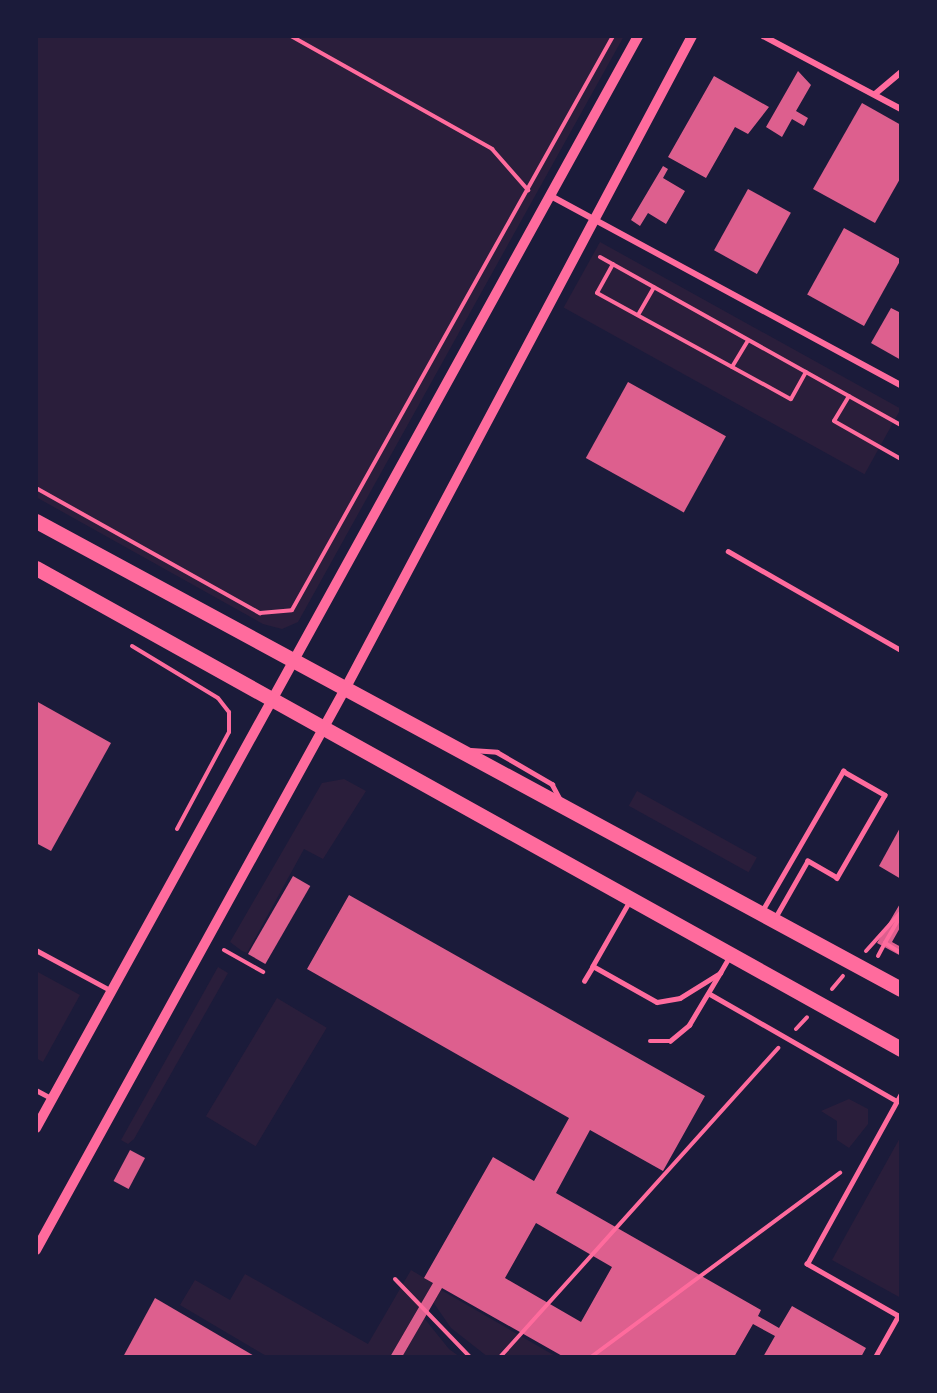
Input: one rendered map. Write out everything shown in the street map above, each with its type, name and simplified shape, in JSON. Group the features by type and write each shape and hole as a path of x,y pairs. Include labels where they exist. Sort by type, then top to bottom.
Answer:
{"main road":[{"path":"36,522 292,663 562,804 901,989"},
{"path":"36,568 630,901 901,1049"}],"street":[{"path":"36,1128 638,36"},
{"path":"36,1250 344,690 592,218 692,36"},
{"path":"763,36 901,109"},
{"path":"875,94 901,72"},
{"path":"549,195 901,385"}],"lane":[{"path":"728,551 901,650"},
{"path":"843,771 885,795 837,878 808,861 769,915 843,771"},
{"path":"584,981 630,901"},
{"path":"36,950 113,992"},
{"path":"650,1041 670,1041 689,1025 710,994 730,956"},
{"path":"593,966 657,1002 680,998 720,973"},
{"path":"882,979 901,981"},
{"path":"710,994 897,1101"},
{"path":"36,1090 53,1099"},
{"path":"875,1357 898,1317 807,1264 901,1094"}],"path":[{"path":"291,36 492,149 528,190"},
{"path":"36,488 260,614 292,610 613,36"},
{"path":"600,257 901,425"},
{"path":"613,264 597,293 791,399 806,372"},
{"path":"638,315 654,287"},
{"path":"732,367 748,340"},
{"path":"849,396 834,421 901,459"},
{"path":"130,644 218,698 229,712 229,732 177,829"},
{"path":"878,956 901,914"},
{"path":"861,956 901,914"},
{"path":"885,943 901,953"},
{"path":"224,950 263,972"},
{"path":"829,992 853,965"},
{"path":"789,1036 813,1010"},
{"path":"500,1357 781,1045"},
{"path":"591,1357 845,1169"},
{"path":"395,1279 470,1357"}],"shaded area":[{"path":"36,36 624,36 298,622 282,629 263,624 36,497"},
{"path":"600,242 901,409 865,474 564,308"},
{"path":"344,779 366,791 323,859 304,849 247,953 242,951 230,942 322,783"},
{"path":"637,791 757,857 749,872 629,806"},
{"path":"218,967 228,973 134,1139 128,1144 121,1140"},
{"path":"36,971 80,995 43,1062 36,1058"},
{"path":"277,998 327,1028 256,1146 206,1116"},
{"path":"849,1099 868,1109 868,1124 849,1148 837,1140 837,1121 821,1111"},
{"path":"901,1136 901,1298 832,1260"},
{"path":"411,1270 433,1283 390,1357 268,1357 180,1305 195,1280 230,1300 245,1274 368,1344"},
{"path":"441,1290 557,1357 488,1357 451,1328 433,1302"},
{"path":"424,1318 449,1349 460,1357 401,1357"}],"building":[{"path":"798,71 811,85 796,111 808,118 804,126 792,119 782,137 766,127"},
{"path":"714,76 769,107 748,134 735,127 706,178 668,157"},
{"path":"862,103 901,125 901,177 875,223 813,189"},
{"path":"663,166 668,169 663,178 685,191 666,224 648,213 640,226 631,220"},
{"path":"748,189 791,213 757,274 714,250"},
{"path":"844,228 901,260 864,326 807,294"},
{"path":"891,308 901,313 901,360 871,343"},
{"path":"628,382 726,436 684,512 586,458"},
{"path":"36,701 111,743 51,851 36,843"},
{"path":"901,826 901,879 879,866"},
{"path":"293,876 310,886 265,964 248,954"},
{"path":"349,895 705,1096 663,1171 590,1130 556,1193 761,1310 758,1316 779,1328 792,1306 866,1348 861,1357 763,1357 775,1336 753,1324 734,1357 564,1357 442,1288 402,1357 390,1357 433,1283 424,1278 493,1157 534,1181 569,1118 307,969","holes":["536,1223 612,1267 581,1322 505,1278"]},
{"path":"901,902 901,926 892,942 901,947 901,956 877,943"},
{"path":"130,1150 145,1158 129,1189 114,1181"},
{"path":"155,1298 256,1357 123,1357"}]}
